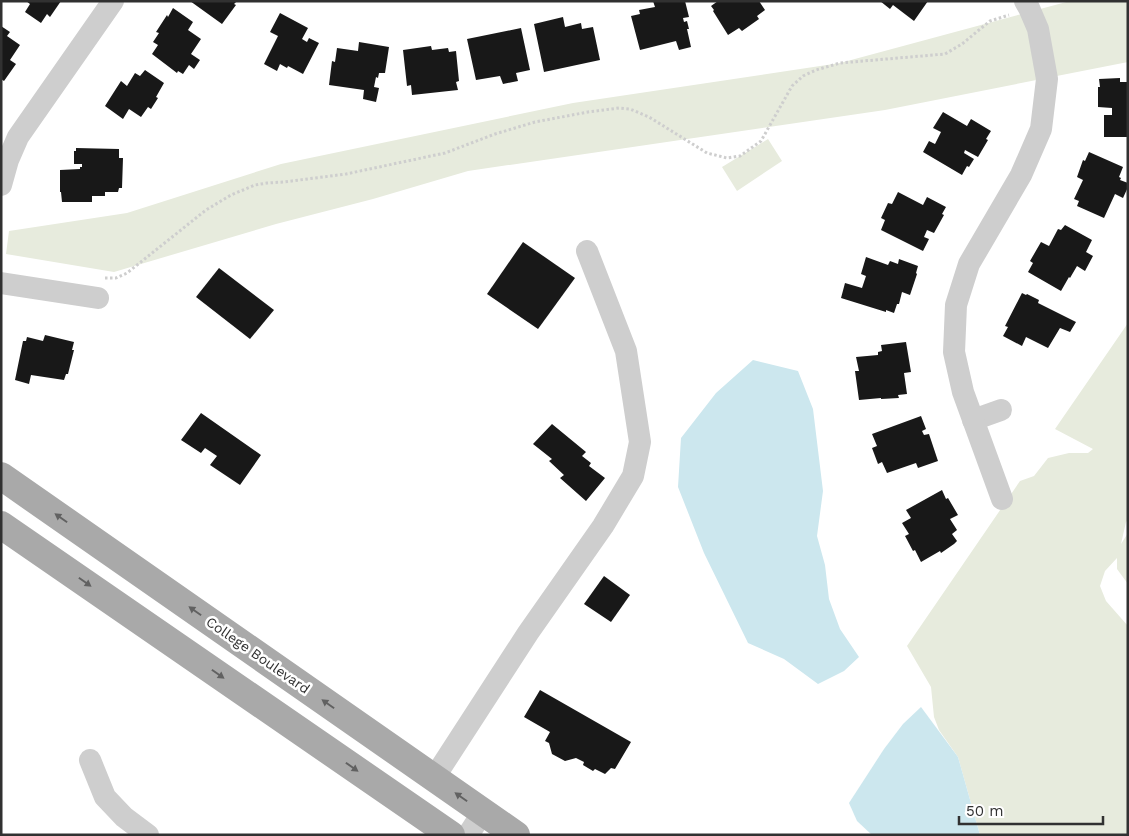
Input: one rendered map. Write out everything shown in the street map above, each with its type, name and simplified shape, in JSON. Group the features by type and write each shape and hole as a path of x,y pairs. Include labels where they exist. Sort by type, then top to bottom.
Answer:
{"main road":[{"name":"College Boulevard","path":"1,476 516,835"},
{"path":"1,525 451,835"}],"street":[{"path":"1,185 8,160 18,137 113,1"},
{"path":"1002,500 963,392 954,352 956,305 969,264 1022,175 1041,129 1047,79 1038,29 1027,5"},
{"path":"434,778 528,633 603,526 634,476 640,442 626,351 587,251"},
{"path":"1,283 100,288"},
{"path":"973,420 1001,410"},
{"path":"90,760 105,797 124,817 148,835"},
{"path":"468,835 483,812"}],"path":[{"path":"100,288 127,273 206,210 231,195 256,184 346,174 445,153 495,134 544,121 596,111 619,108 630,109 649,117 707,153 727,158 740,156 760,141 792,86 803,76 840,63 945,54 962,44 990,21 1027,5"}],"shaded area":[{"path":"1070,1 1128,1 1128,62 885,110 468,171 373,199 276,224 114,272 6,254 9,231 127,213 281,164 573,103 840,63"},
{"path":"768,139 782,161 737,191 722,167"},
{"path":"1128,323 1128,520 1121,544 1128,533 1128,584 1117,569 1117,558 1105,571 1100,586 1106,601 1128,626 1128,835 980,835 958,757 939,730 934,717 931,687 907,646 1020,481 1034,476 1048,458 1069,453 1088,453 1093,449 1055,429"}],"water":[{"path":"753,360 798,371 813,409 823,491 817,536 825,565 829,599 840,629 859,657 844,671 818,684 784,659 748,643 704,553 678,487 681,438 716,393"},
{"path":"921,707 958,757 980,835 872,835 857,821 849,803 884,749 903,724"}],"building":[{"path":"26,1 61,1 50,17 47,14 41,23 25,12 30,4"},
{"path":"190,1 237,1 222,24"},
{"path":"653,1 685,1 689,17 683,18 684,22 687,21 691,47 679,50 676,41 640,50 631,16 640,14 639,10 655,7"},
{"path":"718,1 759,1 765,10 757,16 759,19 742,31 739,28 728,35 711,6"},
{"path":"880,1 928,1 914,21 893,5 890,9"},
{"path":"173,8 193,22 188,30 201,39 191,54 200,60 194,69 189,65 183,74 178,71 177,73 152,54 158,45 153,42 159,33 156,32"},
{"path":"280,13 308,28 302,39 307,42 309,38 319,43 303,74 288,66 287,68 280,64 277,71 264,64 278,36 270,32"},
{"path":"563,17 565,27 581,23 582,29 593,27 600,60 544,72 534,24"},
{"path":"1,26 10,32 7,36 20,45 10,60 16,64 4,81 1,79"},
{"path":"521,28 530,70 516,73 518,81 503,84 500,76 476,80 467,39"},
{"path":"359,42 389,47 385,73 379,73 378,78 376,77 374,87 379,88 376,102 363,99 364,90 329,85 332,61 335,62 337,48 358,51"},
{"path":"431,46 432,50 448,48 449,52 456,51 459,81 456,82 458,90 412,95 411,85 407,86 403,50"},
{"path":"145,70 164,83 151,109 148,107 141,117 129,109 123,119 105,106 121,81 127,86 135,73 140,76"},
{"path":"1120,78 1120,82 1128,82 1128,137 1104,137 1104,115 1112,115 1112,108 1098,107 1099,79"},
{"path":"943,112 967,126 971,119 991,131 978,157 965,150 964,153 974,159 962,175 923,152 929,141 935,144 941,132 933,128"},
{"path":"76,148 119,149 119,158 123,158 122,188 119,188 118,192 105,192 105,196 92,196 92,202 62,202 60,170 80,169 82,167 82,164 74,164 74,151 76,151"},
{"path":"1089,152 1123,167 1119,177 1121,178 1120,180 1128,183 1123,198 1115,194 1104,218 1077,206 1079,201 1074,199 1083,180 1077,177 1083,160 1085,161"},
{"path":"898,192 923,205 927,197 946,207 942,214 944,215 934,233 927,230 924,237 929,239 923,251 881,230 885,220 881,218 888,203 892,204"},
{"path":"1065,225 1092,240 1086,252 1093,256 1085,271 1077,266 1061,291 1028,272 1033,263 1030,261 1041,242 1049,246 1058,229 1061,230"},
{"path":"523,242 575,278 538,329 487,294"},
{"path":"866,257 888,265 890,261 898,264 899,259 918,266 910,295 902,292 894,313 841,298 845,283 862,288 866,276 861,274"},
{"path":"219,268 274,310 250,339 196,297"},
{"path":"1022,293 1039,300 1038,303 1076,322 1070,332 1060,328 1048,348 1026,337 1022,346 1003,336 1008,327 1005,326"},
{"path":"45,335 74,342 68,374 66,374 64,380 31,375 29,384 15,380 23,341 26,341 27,337 43,341"},
{"path":"906,342 911,372 904,373 907,394 898,395 899,398 859,400 855,371 859,371 856,357 878,355 878,352 882,351 881,345"},
{"path":"201,413 261,455 240,485 210,465 217,456 205,448 201,453 181,440"},
{"path":"921,416 926,429 922,431 924,435 929,434 938,461 918,468 916,463 887,473 882,462 878,464 872,448 877,446 872,434"},
{"path":"552,424 586,452 582,456 591,463 589,466 605,478 586,501 560,478 564,475 549,461 552,459 533,444"},
{"path":"942,490 958,515 950,519 957,530 952,534 957,541 941,553 940,551 921,562 905,536 909,534 902,523 911,518 906,510"},
{"path":"604,576 630,595 611,622 584,604"},
{"path":"540,690 631,742 615,769 611,768 605,774 595,769 593,771 583,765 584,762 576,758 565,761 552,754 549,743 545,741 550,732 524,717"}]}
